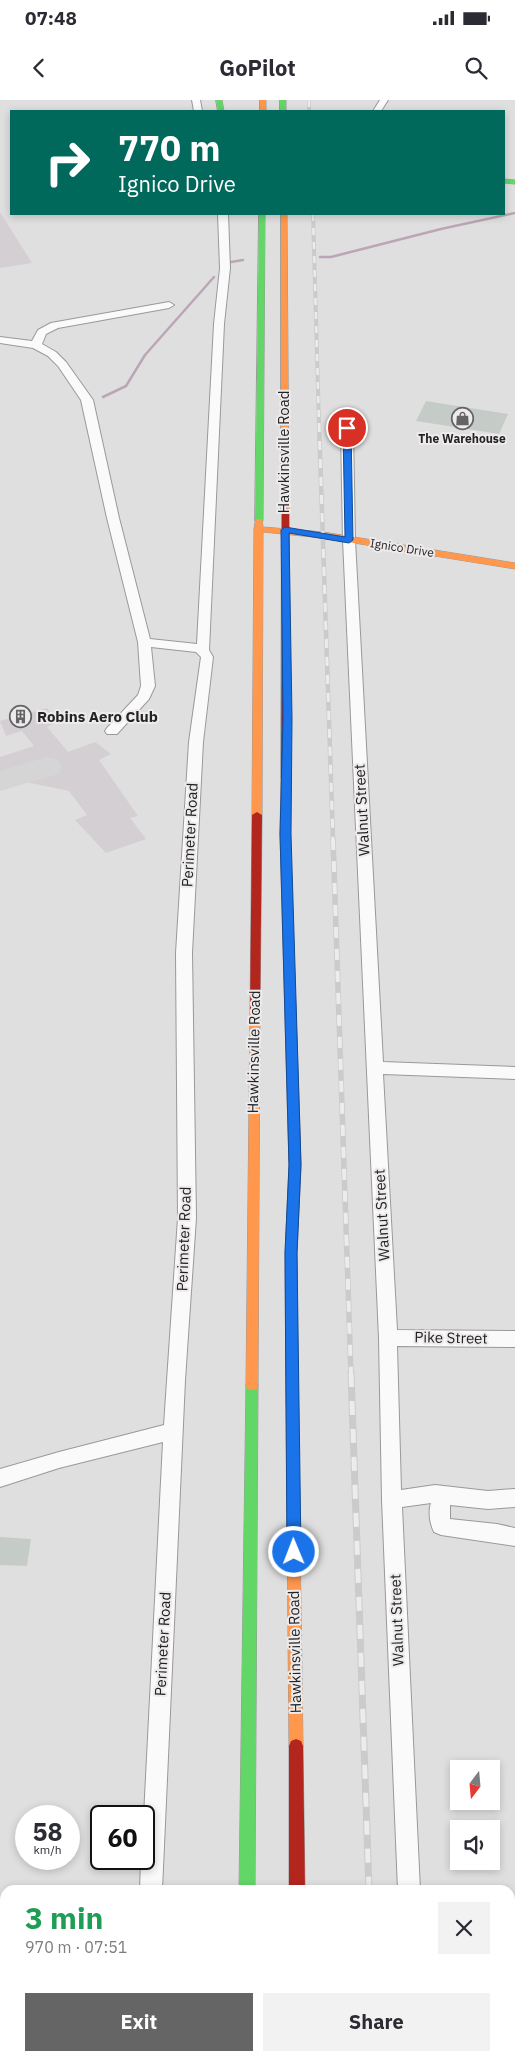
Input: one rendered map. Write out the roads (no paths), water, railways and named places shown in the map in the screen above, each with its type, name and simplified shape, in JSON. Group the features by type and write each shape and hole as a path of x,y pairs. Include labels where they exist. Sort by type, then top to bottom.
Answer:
{"main road":[{"name":"Hawkinsville Road","path":"247,1885 252,1392 252,1119 257,901 258,529 262,215"},
{"name":"Hawkinsville Road","path":"284,215 286,834 295,1165 291,1253 297,1885"},
{"name":"Ignico Drive","path":"258,529 285,530 515,566"}],"street":[{"name":"Perimeter Road","path":"151,1885 174,1431 187,1218 184,952 196,742 207,657 203,650 220,324 225,275 224,215"},
{"path":"36,345 42,332 55,325 169,305"},
{"path":"0,340 36,345 52,354 62,364 87,400 113,518 144,642 148,686 144,696 112,731"},
{"name":"Walnut Street","path":"347,428 349,540 388,1338 392,1500 409,1885"},
{"path":"144,642 203,650"},
{"path":"375,1068 515,1073"},
{"name":"Pike Street","path":"388,1338 515,1339"},
{"path":"0,1478 58,1460 174,1431"},
{"path":"392,1500 435,1494 488,1500 515,1498"},
{"path":"446,1496 439,1508 441,1526 458,1531 484,1531 515,1536"}],"waterway":[{"path":"320,257 331,257 441,229 515,213"},
{"path":"231,262 243,260"},
{"path":"103,397 126,386 145,355 214,277"}],"railway":[{"path":"309,100 309,110"},
{"path":"313,215 319,424"},
{"path":"319,423 333,840"},
{"path":"333,839 351,1375"},
{"path":"351,1373 369,1885"}],"place":[{"name":"The Warehouse","path":"462,418"},
{"name":"Robins Aero Club","path":"21,717"}]}
